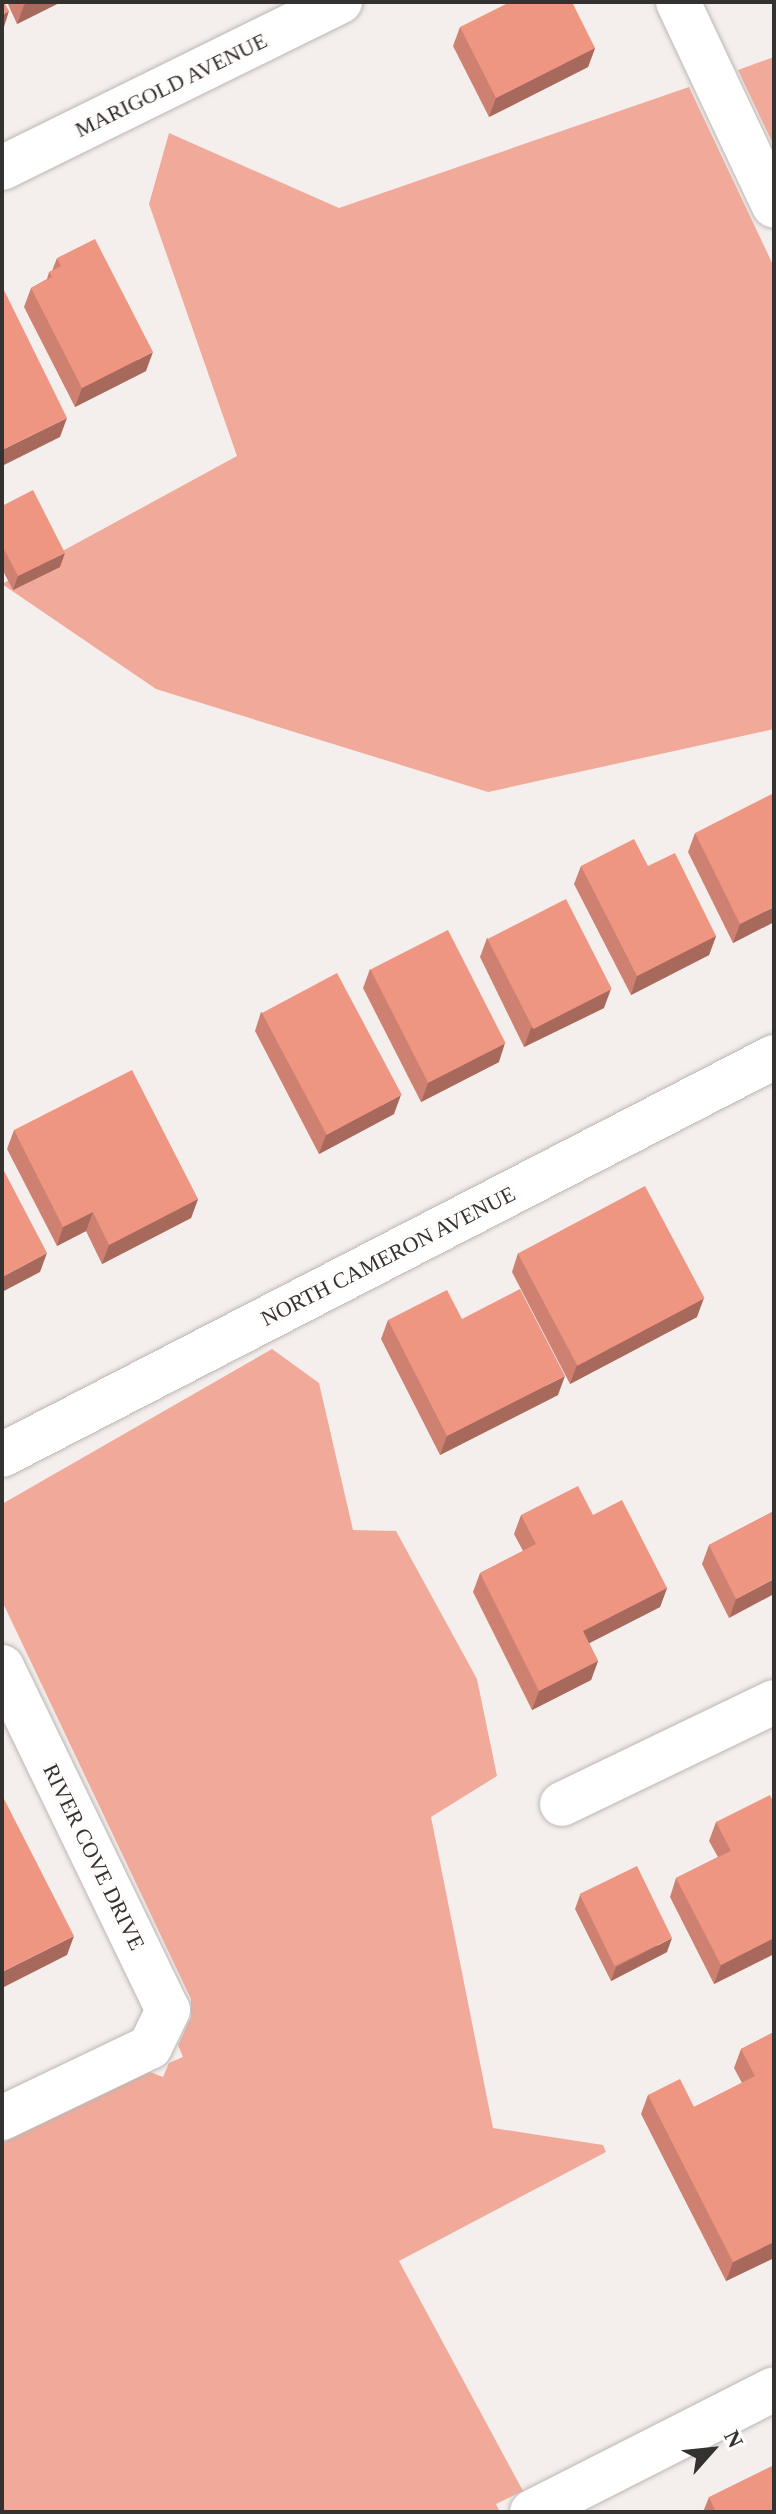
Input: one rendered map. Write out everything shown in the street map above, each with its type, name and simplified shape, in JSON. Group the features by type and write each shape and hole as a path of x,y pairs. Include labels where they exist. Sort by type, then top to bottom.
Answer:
{"street":[{"name":"MARIGOLD AVENUE","path":"2,168 340,2"},
{"path":"678,2 774,206"},
{"name":"NORTH CAMERON AVENUE","path":"2,1455 774,1057"},
{"name":"RIVER COVE DRIVE","path":"2,1667 168,2010 150,2047 2,2118"},
{"path":"562,1804 774,1702"},
{"path":"532,2512 774,2389"}],"shaded area":[{"path":"774,57 774,146 738,70"},
{"path":"689,87 774,267 774,729 488,792 156,689 2,584 237,456 149,204 169,133 339,208"},
{"path":"272,1349 319,1383 353,1530 396,1531 477,1679 497,1776 431,1817 493,2128 603,2145 606,2152 399,2261 523,2491 496,2504 500,2512 2,2512 2,2143 150,2072 163,2077 169,2063 183,2057 178,2045 191,2017 191,1999 2,1601 2,1504"}],"building":[{"path":"2,2 9,11 2,15"},
{"path":"510,2 572,2 595,48 496,98 460,27"},
{"path":"95,239 153,352 82,388 31,288 52,277 49,272 61,266 57,258"},
{"path":"2,286 67,418 2,450"},
{"path":"33,490 65,553 18,576 2,545 2,506"},
{"path":"774,793 774,907 740,924 695,833"},
{"path":"634,839 648,866 675,853 716,936 637,976 581,866"},
{"path":"566,899 612,989 533,1029 488,939"},
{"path":"448,930 506,1043 428,1083 370,969"},
{"path":"337,973 402,1095 327,1135 262,1013"},
{"path":"132,1070 198,1199 109,1245 93,1212 63,1227 14,1130"},
{"path":"2,1167 47,1253 2,1277"},
{"path":"645,1186 705,1298 577,1366 518,1254"},
{"path":"520,1289 565,1376 447,1436 388,1320 447,1290 462,1319"},
{"path":"578,1486 593,1515 622,1500 667,1588 583,1631 598,1661 539,1691 480,1573 536,1544 521,1515"},
{"path":"774,1511 774,1579 736,1599 709,1545"},
{"path":"2,1795 74,1936 2,1972"},
{"path":"770,1795 774,1803 774,1938 721,1965 676,1878 731,1851 716,1822"},
{"path":"637,1866 672,1938 615,1966 579,1894"},
{"path":"772,2033 774,2242 733,2262 648,2095 680,2079 694,2107 755,2076 741,2049"},
{"path":"774,2465 774,2512 716,2512 709,2497"}]}
